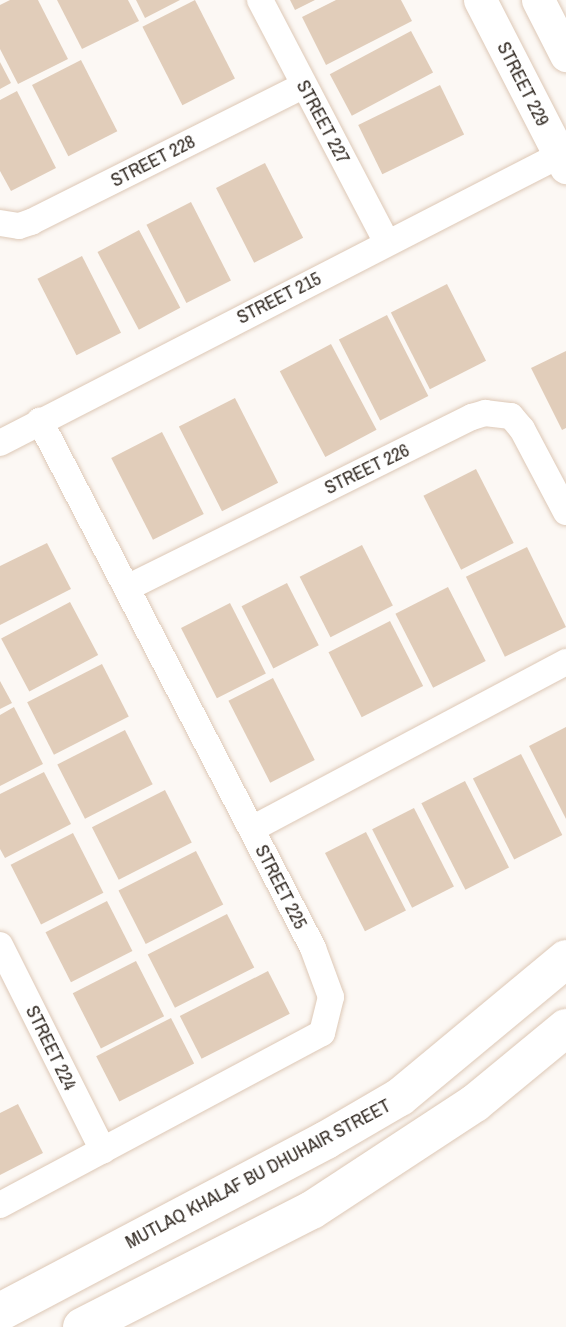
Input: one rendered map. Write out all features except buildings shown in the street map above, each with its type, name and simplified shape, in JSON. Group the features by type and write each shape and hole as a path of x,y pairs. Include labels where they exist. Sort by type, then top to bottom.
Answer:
{"main road":[{"name":"MUTLAQ KHALAF BU DHUHAIR STREET","path":"0,1312 326,1140 400,1097 566,960"},
{"path":"82,1327 312,1210 475,1102 566,1028"}],"street":[{"name":"STREET 227","path":"260,0 387,243"},
{"name":"STREET 229","path":"480,0 563,161"},
{"path":"538,0 566,55"},
{"name":"STREET 228","path":"0,222 19,226 31,222 304,85"},
{"name":"STREET 215","path":"0,443 387,243 563,161"},
{"name":"STREET 226","path":"127,588 472,416 485,413 511,416 522,429 566,512"},
{"name":"STREET 225","path":"0,1205 323,1033 331,997 313,948 40,422"},
{"path":"252,830 566,662"},
{"name":"STREET 224","path":"0,944 103,1151"}]}
